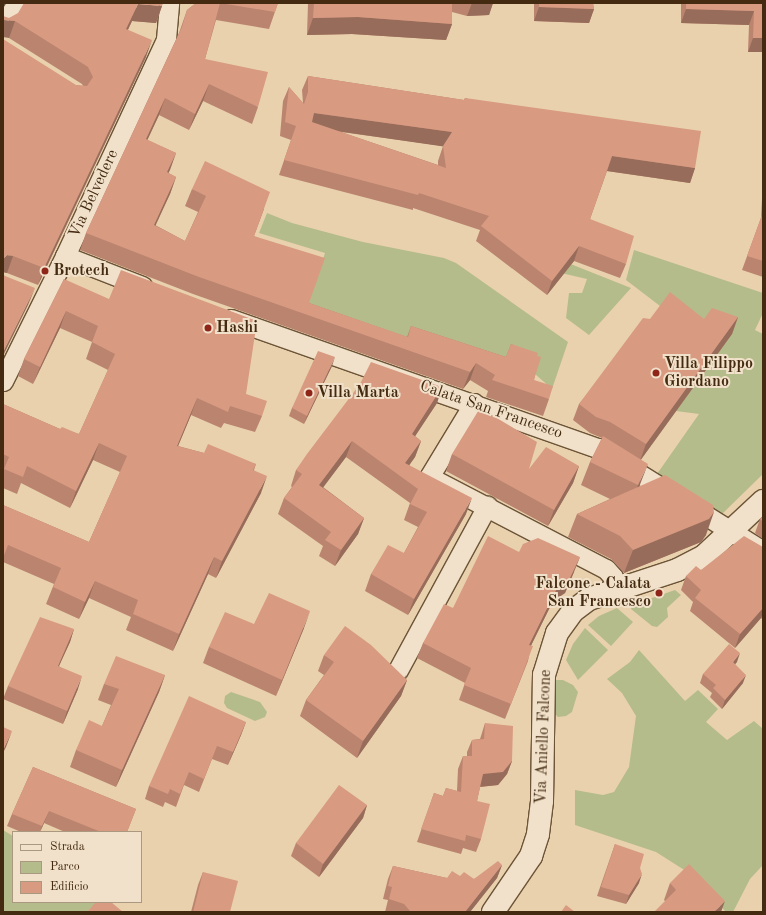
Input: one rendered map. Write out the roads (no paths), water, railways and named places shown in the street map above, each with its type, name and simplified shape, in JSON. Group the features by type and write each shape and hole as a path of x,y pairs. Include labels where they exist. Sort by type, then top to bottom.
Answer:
{"street":[{"path":"3,24 17,3"},
{"name":"Via Belvedere","path":"3,381 35,296 65,256 166,39 169,3"},
{"path":"65,256 160,293"},
{"name":"Calata San Francesco","path":"211,312 474,403 598,448 763,551"},
{"path":"474,403 429,477 606,569 613,577 616,589"},
{"name":"Via Aniello Falcone","path":"493,912 531,856 538,834 542,801 544,675 548,654 557,633 573,611 589,599 677,570 704,556 763,501"},
{"path":"398,670 487,506"}],"place":[{"name":"Brotech","path":"45,271"},
{"name":"Hashi","path":"208,328"},
{"name":"Villa Filippo Giordano","path":"656,373"},
{"name":"Villa Marta","path":"309,393"},
{"name":"Falcone - Calata San Francesco","path":"659,593"}]}
